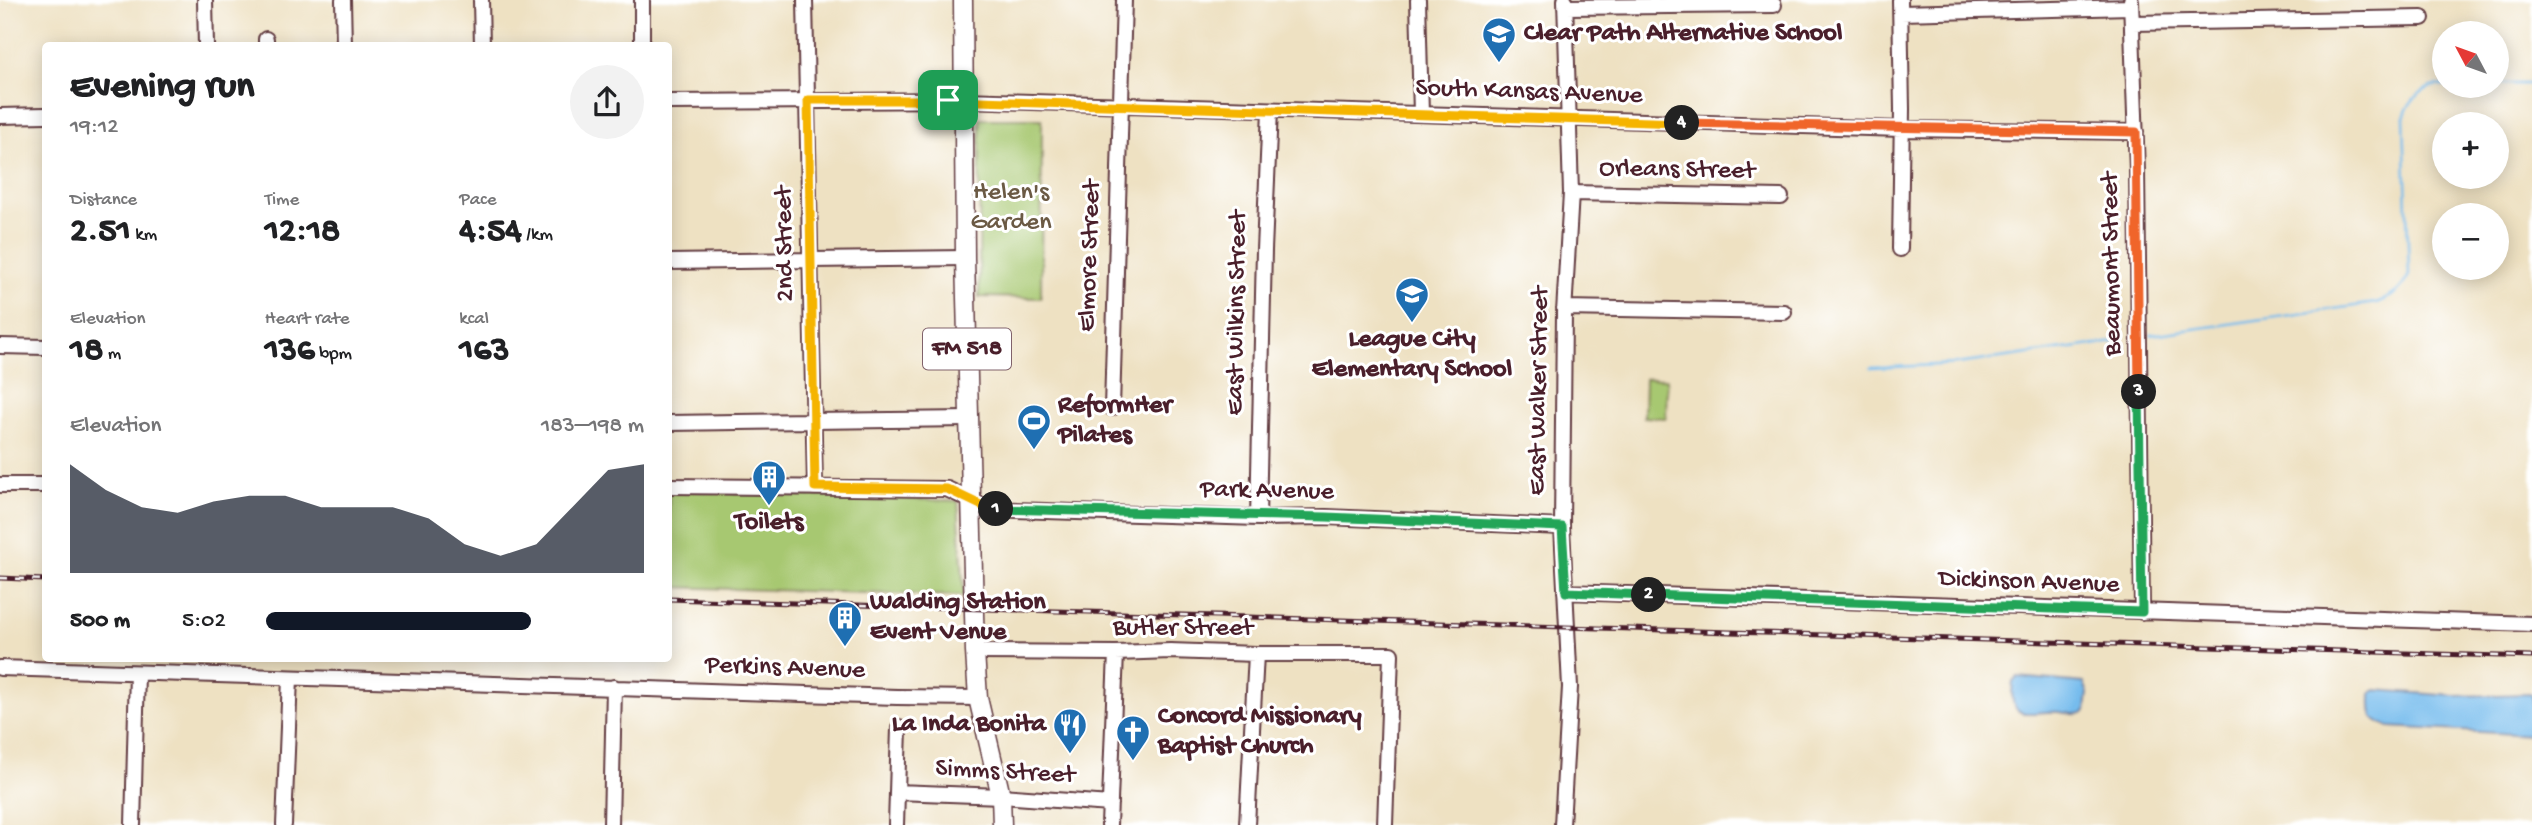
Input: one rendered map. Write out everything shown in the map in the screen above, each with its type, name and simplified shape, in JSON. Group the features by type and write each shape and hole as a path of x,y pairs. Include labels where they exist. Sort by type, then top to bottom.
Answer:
{"main road":[{"name":"FM 518","path":"963,0 965,258 975,652 978,698 1001,796 1002,825"}],"street":[{"path":"205,0 206,42"},
{"path":"343,0 344,42"},
{"path":"481,0 482,42"},
{"path":"642,0 642,42"},
{"name":"2nd Street","path":"805,0 815,487"},
{"name":"Elmore Street","path":"1112,408 1124,0"},
{"path":"1418,0 1421,114"},
{"path":"1565,3 1774,5"},
{"name":"East Walker Street","path":"1562,825 1570,687 1562,527 1564,308 1571,193 1565,3"},
{"path":"1900,249 1901,6 2131,4"},
{"name":"Beaumont Street","path":"2131,4 2136,132 2142,612"},
{"path":"2132,23 2422,18"},
{"name":"South Kansas Avenue","path":"672,102 964,100 1902,129 2136,132"},
{"name":"East Wilkins Street","path":"1258,517 1270,110"},
{"path":"0,116 42,115"},
{"name":"Orleans Street","path":"1571,193 1781,197"},
{"path":"672,262 965,258"},
{"path":"1564,308 1784,312"},
{"path":"0,346 42,347"},
{"path":"672,423 969,419"},
{"path":"0,485 42,485"},
{"name":"Park Avenue","path":"672,485 947,489 989,509 1326,517 1562,527"},
{"name":"Dickinson Avenue","path":"1566,592 2532,624"},
{"name":"Butler Street","path":"975,652 1391,654 1385,825"},
{"path":"1109,825 1116,653"},
{"path":"1247,825 1256,654"},
{"name":"Perkins Avenue","path":"0,668 978,698"},
{"path":"133,825 137,673"},
{"path":"284,825 290,678"},
{"path":"611,825 614,687"},
{"path":"896,825 899,728"},
{"name":"Simms Street","path":"897,792 1110,804"}],"green space":[{"name":"Helen's Garden","path":"980,119 1042,119 1041,298 979,297"},
{"path":"1645,378 1667,379 1666,418 1644,417"},
{"path":"672,490 958,501 964,596 672,587"}],"water":[{"path":"2018,677 2084,683 2088,693 2086,711 2076,714 2024,713 2018,710 2012,696 2013,682"},
{"path":"2376,690 2455,696 2532,694 2532,735 2389,727 2372,715 2371,693"}],"waterway":[{"path":"2510,84 2532,84"},
{"path":"2151,335 2376,303 2396,293 2409,275 2404,118 2414,99 2432,87"},
{"path":"1871,368 1957,364 2121,341"}],"railway":[{"path":"0,578 42,580"},
{"path":"672,599 2532,657"}],"place":[{"name":"Clear Path Alternative School","path":"1499,64"},
{"name":"League City Elementary School","path":"1412,324"},
{"name":"ReformHer Pilates","path":"1034,451"},
{"name":"Toilets","path":"769,507"},
{"name":"Walding Station Event Venue","path":"845,648"},
{"name":"La Inda Bonita","path":"1070,755"},
{"name":"Concord Missionary Baptist Church","path":"1133,762"}],"route":[{"path":"808,100 948,100 1902,129 2136,132 2142,612 1566,592 1562,527 1326,517 1228,517 989,509 947,489 815,487 808,100"}]}
